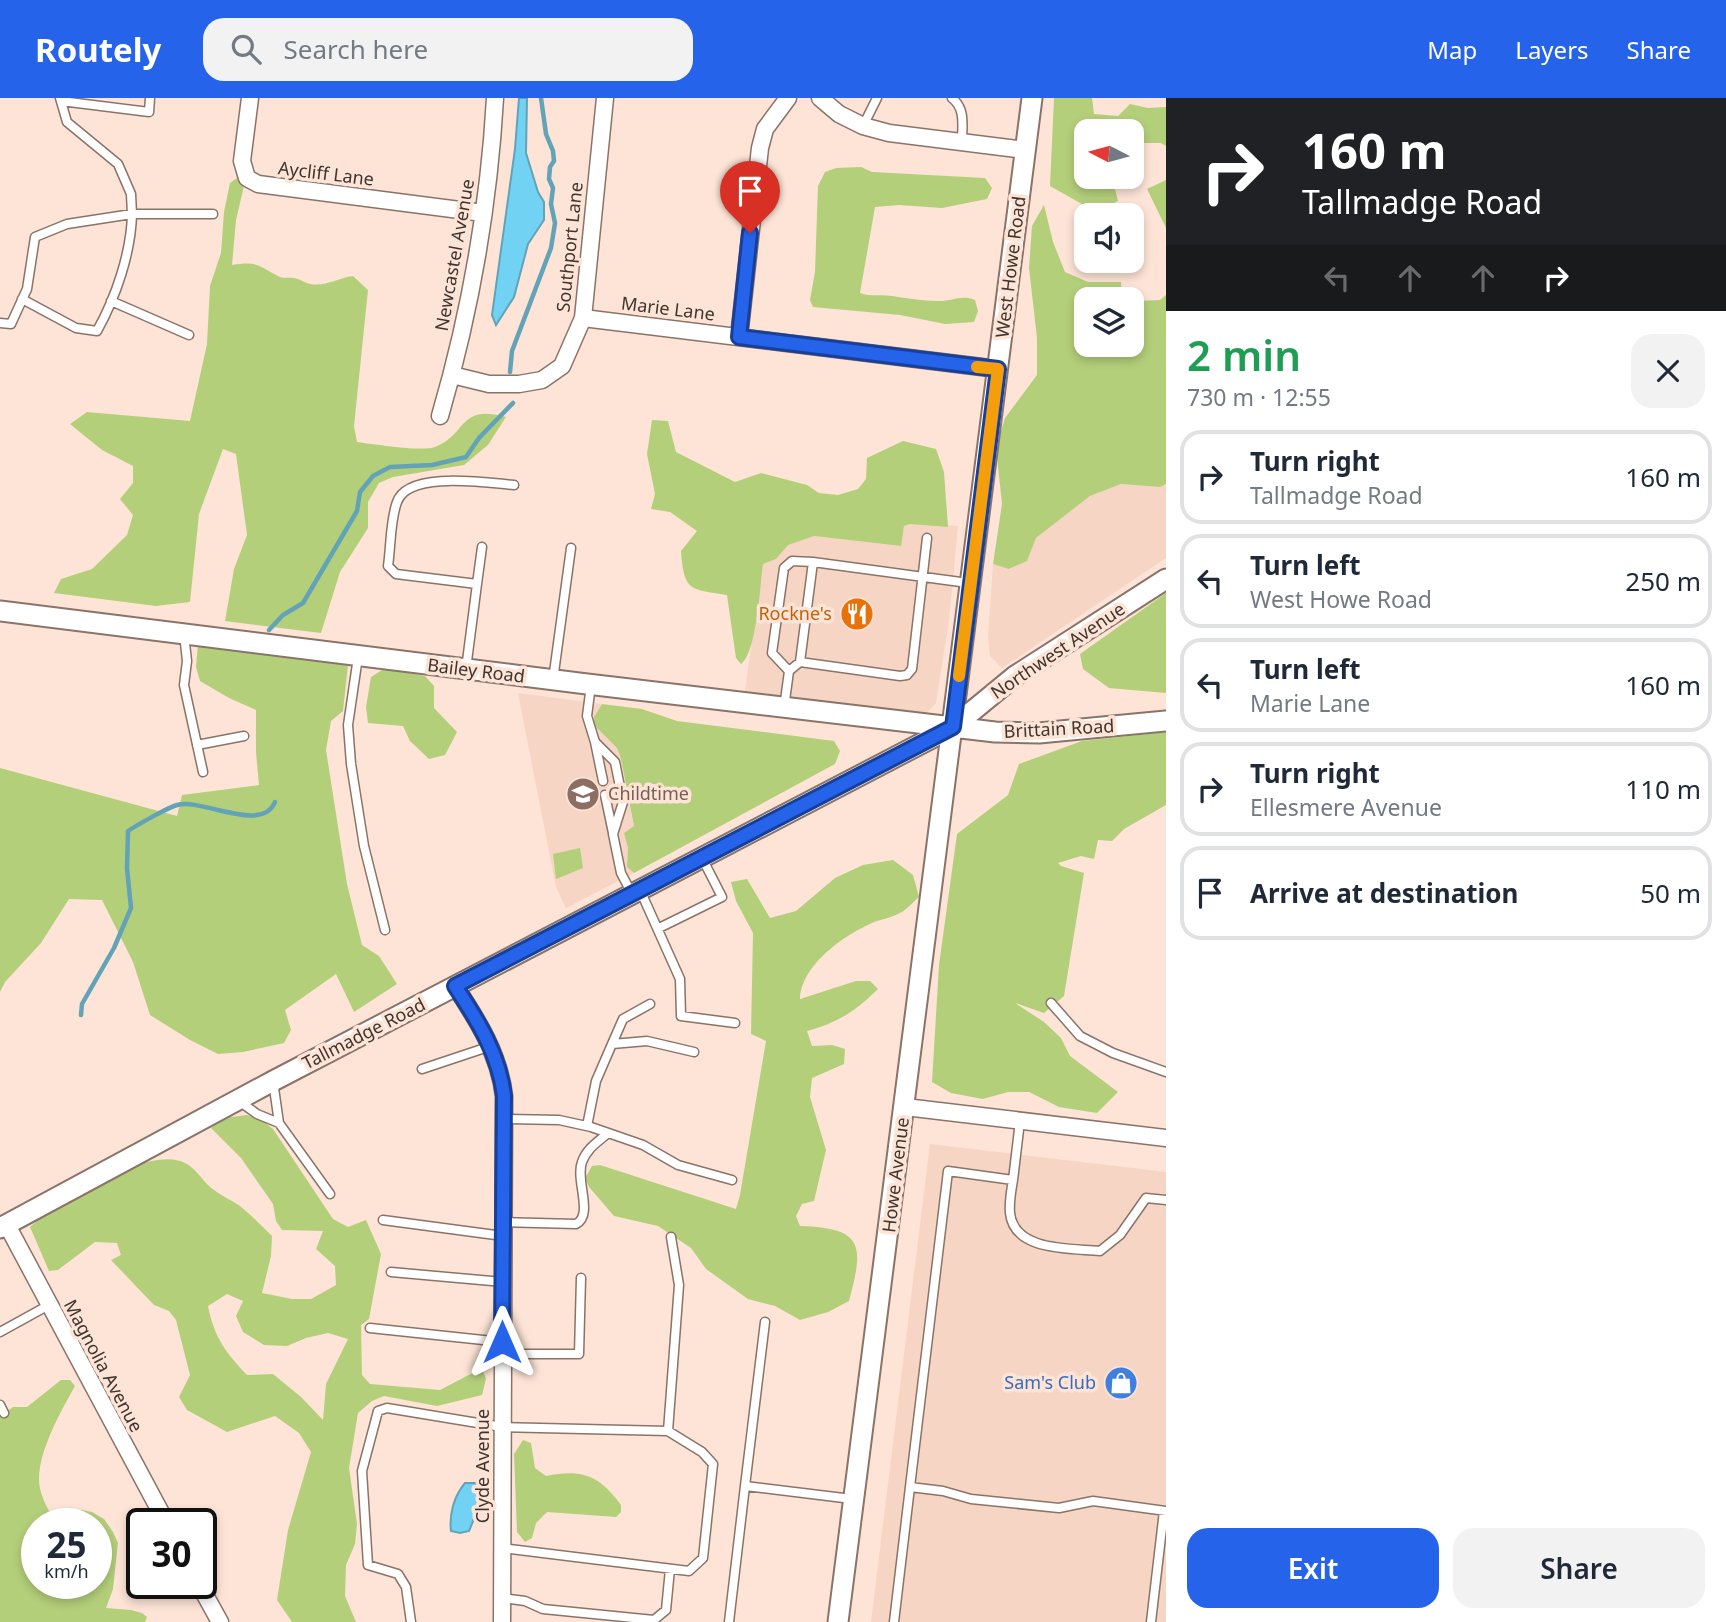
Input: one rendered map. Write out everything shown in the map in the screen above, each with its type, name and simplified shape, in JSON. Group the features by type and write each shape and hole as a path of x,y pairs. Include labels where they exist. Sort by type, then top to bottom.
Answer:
{"street":[{"name":"Aycliff Lane","path":"250,98 242,161 247,178 258,184 483,213"},
{"name":"Newcastel Avenue","path":"440,416 452,375 471,283 483,213 495,98"},
{"name":"Southport Lane","path":"452,375 489,384 519,384 542,380 562,366 583,318 605,98"},
{"path":"739,337 760,148 765,128 788,98"},
{"path":"820,98 839,114 863,127 889,133 1025,150"},
{"name":"West Howe Road","path":"953,727 1032,98"},
{"name":"Marie Lane","path":"583,318 998,369"},
{"name":"Northwest Avenue","path":"953,727 1015,676 1166,579"},
{"name":"Bailey Road","path":"0,611 953,727"},
{"name":"Brittain Road","path":"953,727 1039,733 1166,721"},
{"name":"Tallmadge Road","path":"3,1226 273,1081 953,727"},
{"name":"Howe Avenue","path":"838,1622 953,727"},
{"name":"Clyde Avenue","path":"455,986 491,1046 502,1079 505,1119 502,1622"},
{"path":"905,1107 1166,1138"},
{"name":"Magnolia Avenue","path":"3,1226 158,1508"},
{"path":"207,1599 220,1622"}],"lane":[{"path":"22,299 76,328 97,331 111,301 131,237 131,194 118,164 67,122 61,100 149,112 150,98"},
{"path":"863,127 877,98"},
{"path":"952,98 961,108 962,142"},
{"path":"0,323 11,324 27,289 35,237 67,224 132,214 213,214"},
{"path":"111,301 189,335"},
{"path":"477,584 396,574 390,570 388,566 398,499 415,486 440,481 514,485"},
{"path":"800,662 907,675 912,669 927,538"},
{"path":"466,669 482,547"},
{"path":"553,680 571,548"},
{"path":"789,671 772,653 784,568 792,561 971,583"},
{"path":"785,708 789,671 800,662 813,562"},
{"path":"184,634 187,661 184,685 202,772"},
{"path":"359,656 348,725 351,764 365,846 385,930"},
{"path":"591,685 587,716 603,780"},
{"path":"197,745 244,736"},
{"path":"595,742 615,762 623,802 613,834"},
{"path":"605,795 621,873 659,928 680,979 681,1016 734,1023"},
{"path":"659,928 722,897 702,858"},
{"path":"1051,1003 1080,1036 1113,1054 1166,1072"},
{"path":"587,1126 596,1081 623,1019 650,1004"},
{"path":"612,1044 648,1041 695,1052"},
{"path":"422,1069 491,1046"},
{"path":"273,1081 279,1123 331,1194"},
{"path":"238,1100 257,1114 279,1123"},
{"path":"505,1119 559,1120 587,1126 643,1145 678,1165 732,1180"},
{"path":"1020,1121 1010,1216 1020,1235 1032,1243 1100,1251 1109,1246 1127,1227 1146,1198 1166,1200"},
{"path":"383,1220 503,1229 582,1222 585,1214 580,1186 581,1164 589,1149 608,1133"},
{"path":"894,1622 948,1171 1013,1180"},
{"path":"668,1431 679,1285 671,1237"},
{"path":"391,1272 503,1282"},
{"path":"370,1328 502,1348 579,1354 580,1278"},
{"path":"0,1332 49,1306"},
{"path":"729,1622 765,1322"},
{"path":"411,1622 406,1587 398,1574 368,1565 362,1471 378,1411 387,1408 502,1427 668,1431 702,1452 713,1464 703,1558 689,1571 502,1548"},
{"path":"745,1486 855,1500"},
{"path":"910,1487 943,1491 971,1499 1059,1508 1093,1501 1165,1511 1151,1622"},
{"path":"502,1598 525,1601 543,1609 654,1620 666,1610 670,1569"}],"shaded area":[{"path":"1121,484 1160,487 1166,484 1166,558 1002,668 990,656 988,637 993,564 1010,569 1027,561 1036,538 1090,496"},
{"path":"904,526 958,526 949,620 936,703 923,717 744,697 763,564 776,559 788,545 813,536 900,546"},
{"path":"518,693 602,704 594,717 594,725 617,748 621,760 634,827 624,833 628,848 627,867 634,873 566,908 556,887"},
{"path":"930,1144 1166,1172 1166,1622 871,1622"}],"green space":[{"path":"1054,98 1092,98 1094,114 1118,116 1130,104 1148,108 1166,107 1166,146 1161,143 1144,143 1144,119 1074,119 1074,189 1115,189 1118,201 1080,203 1050,186"},
{"path":"861,167 872,172 985,178 992,188 987,199 942,208 899,205 875,207 860,293 931,301 970,298 975,300 978,311 974,322 945,324 900,315 813,307 810,300 815,272 818,186 825,172 836,168"},
{"path":"237,178 244,186 236,220 232,265 256,265 280,277 316,285 353,276 368,290 354,426 357,442 420,449 435,447 446,441 471,417 491,414 506,417 488,445 464,465 393,477 379,483 368,502 368,528 340,572 321,633 225,621 234,569 247,535 236,454 223,449 199,514 190,602 156,606 54,593 61,579 92,569 127,535 133,515 120,499 133,483 133,466 102,450 70,424 87,412 190,421 207,344 210,286 221,253 224,212 230,183"},
{"path":"1166,180 1166,228 1147,189"},
{"path":"1044,205 1053,242 1065,272 1088,282 1121,282 1121,287 1074,287 1074,357 1144,357 1144,301 1160,300 1166,295 1166,484 1160,487 1121,484 1090,496 1036,538 1027,561 1009,569 993,564 1002,504 996,448 1005,418 1037,375 1037,338 1029,268 1032,226"},
{"path":"652,420 668,421 676,452 735,482 761,473 807,485 819,493 838,495 858,489 866,479 867,458 903,441 936,449 944,472 948,527 910,524 904,526 901,546 814,536 788,545 776,559 763,564 751,647 741,664 736,658 727,595 697,589 691,586 684,574 681,551 697,531 670,512 651,509 655,494 647,454"},
{"path":"1166,593 1166,693 1109,688 1083,669 1080,654"},
{"path":"198,645 348,665 343,711 331,721 326,750 347,884 362,945 379,956 397,984 354,1012 336,974 285,1010 291,1030 284,1043 243,1052 218,1054 150,1015 133,962 102,900 69,899 41,943 5,982 0,992 0,768 177,816 182,795 259,785 256,710 200,681 196,667"},
{"path":"385,668 425,676 434,686 434,708 457,732 445,755 429,759 410,741 403,726 368,723 366,707 371,677"},
{"path":"602,704 642,709 677,721 834,741 840,751 835,764 634,873 627,867 628,848 624,833 634,826 621,759 617,748 594,725 594,717"},
{"path":"1166,732 1166,805 1124,829 1112,841 1098,840 1094,859 1081,856 1058,863 1084,873 1064,996 1044,1013 1015,1003 1044,1022 1061,1038 1070,1056 1118,1092 1097,1113 1059,1107 1029,1092 1008,1092 983,1099 951,1093 932,1082 939,965 957,834 1008,795 1019,764 1082,741"},
{"path":"580,848 583,868 556,879 553,854"},
{"path":"893,860 913,875 919,897 901,913 865,926 840,941 817,962 802,986 800,999 856,981 870,981 878,989 846,1015 807,1031 812,1046 832,1045 845,1049 844,1064 812,1078 810,1097 826,1150 814,1201 802,1204 796,1216 800,1226 837,1231 848,1236 857,1253 857,1266 849,1301 828,1312 800,1320 775,1306 748,1299 706,1269 691,1248 658,1226 614,1216 589,1187 585,1178 592,1166 600,1165 736,1209 766,1041 751,1034 753,933 736,901 731,882 747,879 770,918 796,911 835,878 863,865"},
{"path":"247,1115 263,1121 273,1129 333,1219 348,1227 366,1220 381,1254 369,1319 361,1325 362,1375 370,1384 440,1390 482,1368 486,1379 482,1395 437,1406 384,1396 372,1401 358,1413 349,1468 357,1524 355,1544 346,1565 345,1596 356,1622 292,1622 277,1600 288,1530 311,1452 299,1433 275,1416 227,1432 187,1410 179,1397 190,1375 176,1320 169,1311 154,1305 111,1260 121,1255 117,1243 95,1242 58,1270 49,1271 30,1227 61,1204 104,1179 149,1162 169,1159 188,1165 212,1188 240,1206 272,1236 271,1256 262,1293 292,1299 311,1299 336,1285 335,1266 316,1249 323,1231 282,1230 276,1221 273,1204 241,1158 211,1128 223,1118","holes":["227,1294 243,1301 236,1316 243,1332 264,1345 287,1346 328,1333 348,1339 326,1384 323,1420 273,1374 247,1375 227,1352 217,1336 208,1306"]},
{"path":"61,1380 70,1380 75,1386 52,1431 40,1468 41,1492 48,1508 21,1508 21,1599 109,1599 106,1608 142,1613 147,1617 145,1622 0,1622 0,1416 13,1407 27,1407"},
{"path":"523,1440 531,1443 535,1468 546,1476 570,1473 597,1481 621,1505 621,1512 616,1517 547,1512 536,1523 532,1538 525,1542 517,1532 514,1454"},
{"path":"112,1531 118,1543 112,1592"}],"water":[{"path":"519,98 527,98 526,153 538,192 544,202 544,220 528,244 514,297 496,325 492,315 515,149"},
{"path":"465,1483 476,1483 478,1501 469,1531 460,1533 451,1531 451,1518 455,1499"}],"waterway":[{"path":"510,372 512,351 551,248 555,223 551,204 553,188 549,179 550,167 554,161 553,151 546,134 541,98"},
{"path":"269,630 283,615 303,603 357,511 360,492 373,476 390,467 432,465 466,457 479,438 513,403"},
{"path":"81,1015 82,1004 114,948 131,908 127,868 128,831 177,805 188,804 230,813 258,815 268,811 275,802"}],"slow traffic":[{"path":"959,676 998,369 977,367"}],"place":[{"name":"Rockne's","path":"857,614"},
{"name":"Childtime","path":"583,794"},
{"name":"Sam's Club","path":"1121,1383"}],"route":[{"path":"502,1342 505,1134 502,1079 488,1040 455,986 953,727 998,369 739,337 750,233"}]}
